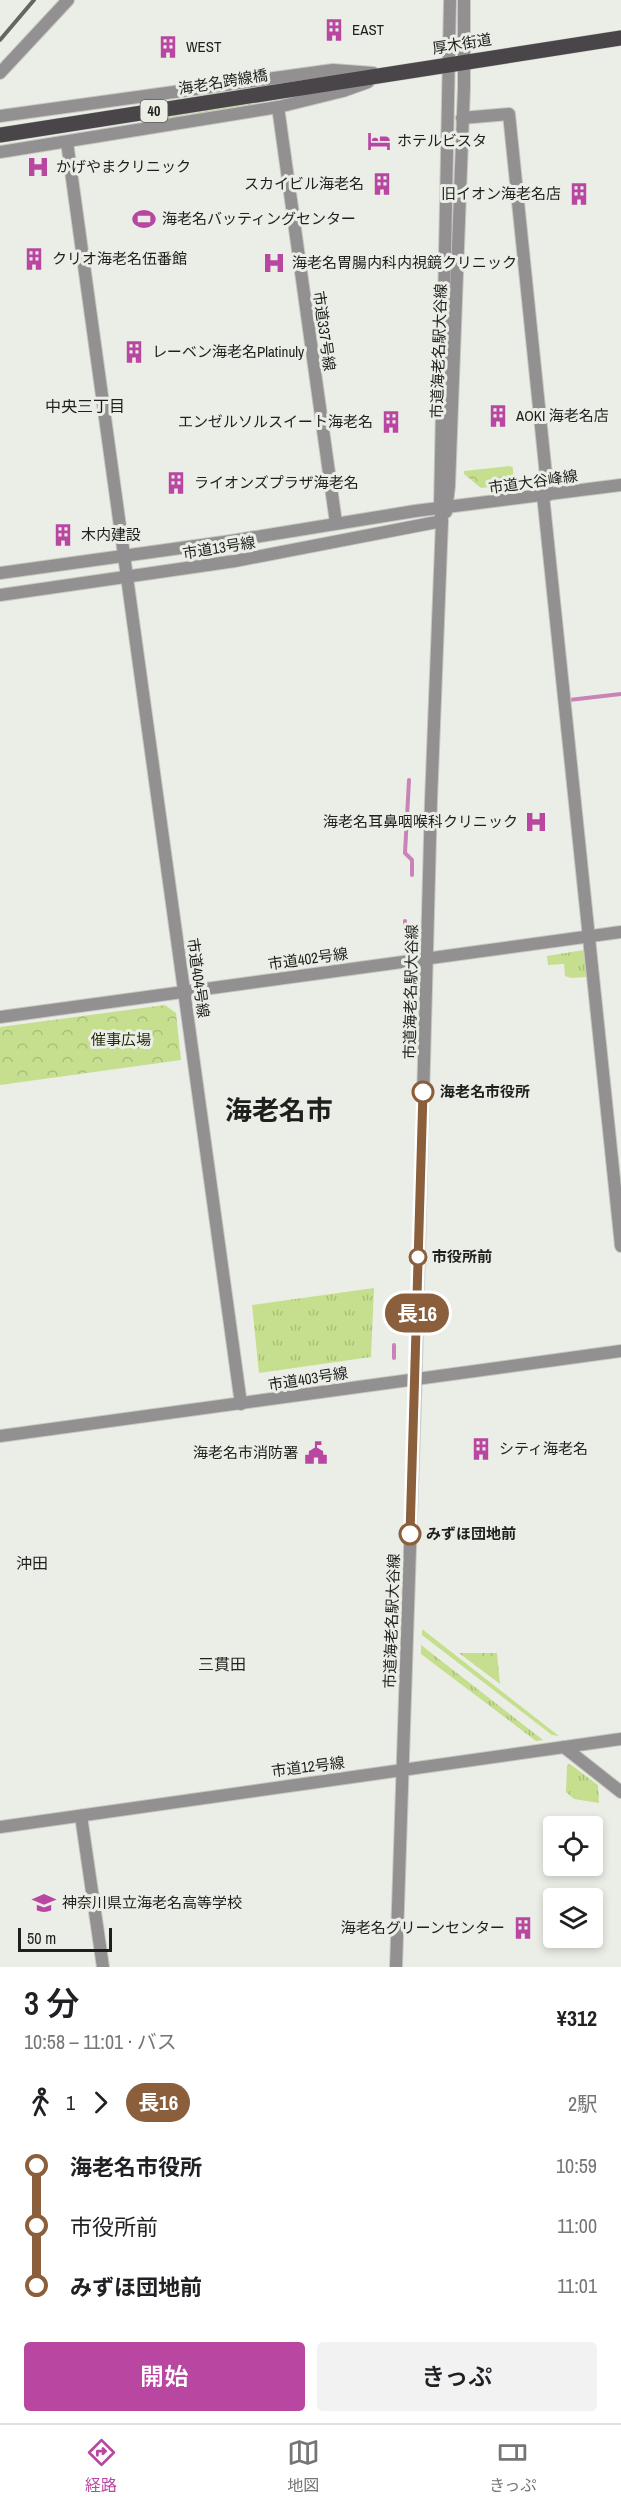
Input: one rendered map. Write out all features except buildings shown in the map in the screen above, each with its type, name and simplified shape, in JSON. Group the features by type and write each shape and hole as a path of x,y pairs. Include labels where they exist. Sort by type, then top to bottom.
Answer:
{"main road":[{"name":"厚木街道","path":"309,86 621,38"},
{"name":"海老名跨線橋","path":"0,135 309,86"}],"street":[{"path":"0,73 68,0"},
{"name":"市道海老名駅大谷線","path":"396,1967 431,790 462,118 450,0"},
{"name":"市道海老名駅大谷線","path":"444,507 456,63 464,0"},
{"path":"0,116 333,70 389,74"},
{"path":"0,152 278,107 343,92 389,74"},
{"name":"市道337号線","path":"278,107 336,523"},
{"path":"462,118 509,114 621,1246"},
{"name":"市道404号線","path":"67,142 241,1404"},
{"name":"市道大谷峰線","path":"444,507 621,485"},
{"name":"市道13号線","path":"0,573 231,541 444,507"},
{"name":"市道13号線","path":"0,595 235,561 442,521"},
{"name":"市道402号線","path":"0,1017 621,932"},
{"name":"市道403号線","path":"0,1436 621,1351"},
{"name":"市道12号線","path":"0,1827 621,1739"},
{"path":"564,1748 621,1792"},
{"path":"81,1816 103,1967"}],"green space":[{"path":"255,103 255,106 145,125 144,121"},
{"path":"510,466 513,468 513,484 481,488 464,474 464,471"},
{"path":"584,950 587,977 565,976 564,964 548,965 547,956"},
{"name":"催事広場","path":"165,1005 176,1013 181,1060 0,1085 0,1027"},
{"path":"374,1288 371,1357 259,1373 252,1305"},
{"path":"422,1629 559,1736 552,1735 422,1635"},
{"path":"421,1645 543,1740 536,1741 421,1654"},
{"path":"459,1653 497,1653 500,1684"},
{"path":"570,1764 598,1785 599,1803 574,1799 566,1792 567,1765"}],"waterway":[{"path":"569,700 621,694"},
{"path":"409,780 405,853 412,860 412,875"},
{"path":"405,921 405,931"},
{"path":"394,1345 394,1358"}],"railway":[{"path":"0,40 34,0"}],"bus line":[{"name":"長16","path":"410,1534 423,1092"}],"place":[{"name":"EAST","path":"334,30"},
{"name":"WEST","path":"168,47"},
{"name":"ホテルビスタ","path":"379,141"},
{"name":"かげやまクリニック","path":"38,167"},
{"name":"スカイビル海老名","path":"382,184"},
{"name":"旧イオン海老名店","path":"579,194"},
{"name":"海老名バッティングセンター","path":"144,219"},
{"name":"クリオ海老名伍番館","path":"34,259"},
{"name":"海老名胃腸内科内視鏡クリニック","path":"274,263"},
{"name":"レーベン海老名Platinuly","path":"134,352"},
{"name":"AOKI 海老名店","path":"498,416"},
{"name":"エンゼルソルスイート海老名","path":"391,422"},
{"name":"ライオンズプラザ海老名","path":"176,483"},
{"name":"木内建設","path":"63,535"},
{"name":"海老名耳鼻咽喉科クリニック","path":"536,822"},
{"name":"海老名市役所","path":"423,1092"},
{"name":"市役所前","path":"418,1257"},
{"name":"シティ海老名","path":"481,1449"},
{"name":"海老名市消防署","path":"316,1453"},
{"name":"みずほ団地前","path":"410,1534"},
{"name":"神奈川県立海老名高等学校","path":"44,1903"},
{"name":"海老名グリーンセンター","path":"523,1928"}],"district":[{"name":"中央三丁目","path":"85,406"},
{"name":"海老名市","path":"279,1111"},
{"name":"沖田","path":"32,1563"},
{"name":"三貫田","path":"222,1664"}]}
